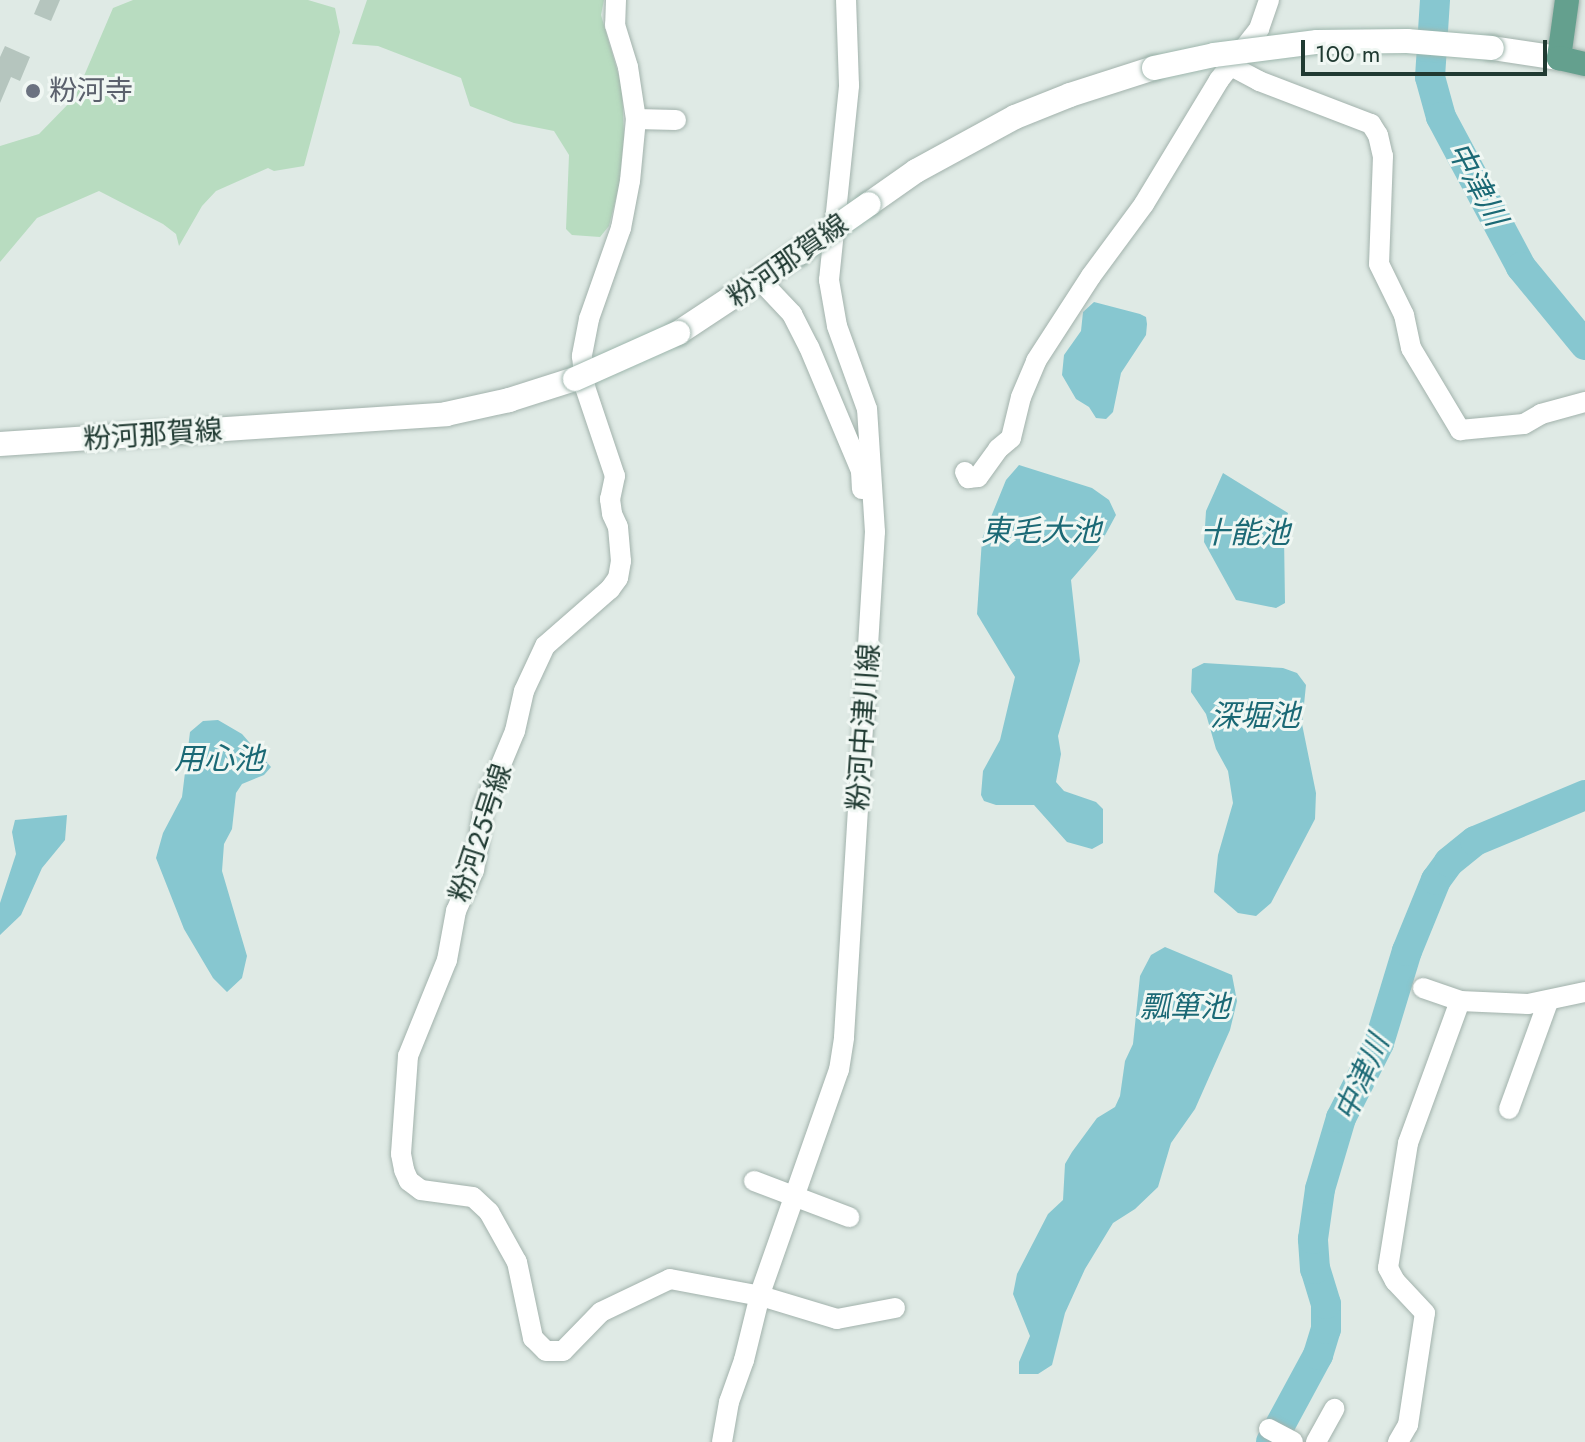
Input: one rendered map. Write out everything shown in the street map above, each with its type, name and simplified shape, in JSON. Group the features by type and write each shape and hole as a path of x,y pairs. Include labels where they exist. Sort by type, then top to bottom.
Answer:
{"main road":[{"path":"1567,0 1559,58 1585,64"},
{"name":"粉河那賀線","path":"0,444 446,414 575,379 678,333 916,171 1015,117 1070,95 1154,68 1214,55 1317,42 1407,41 1492,48 1559,58"}],"street":[{"name":"粉河25号線","path":"616,0 615,25 628,67 636,119 621,228 589,319 582,356 585,387 615,476 610,499 620,540 618,578 598,600 545,646 524,691 515,731 484,805 474,870 456,911 447,960 408,1056 401,1154 409,1181 421,1190 473,1197 489,1212 517,1262 533,1338 546,1351 563,1351 601,1312 670,1279 761,1296 837,1319 895,1308"},
{"name":"粉河中津川線","path":"722,1442 726,1410 761,1296 839,1070 844,1037 875,529 867,409 837,326 829,280 849,85 846,0"},
{"path":"965,472 970,479 981,475 998,449 1011,438 1021,397 1036,361 1091,276 1144,204 1184,133 1259,29 1269,0"},
{"path":"1231,66 1259,81 1371,124 1378,135 1383,156 1379,264 1404,315 1411,348 1460,430 1524,424 1541,414 1585,402"},
{"path":"636,119 676,120"},
{"path":"760,280 792,314 809,347 861,471 864,526 875,529"},
{"path":"1423,988 1460,1001 1548,1002 1585,992"},
{"path":"1398,1442 1408,1425 1425,1313 1395,1281 1388,1268 1408,1143 1460,1001"},
{"path":"1509,1109 1548,1002"},
{"path":"754,1181 797,1194 849,1217"},
{"path":"1316,1442 1334,1409"},
{"path":"1269,1429 1293,1442"}],"green space":[{"path":"133,0 308,0 335,8 340,32 304,166 274,171 268,168 216,191 202,206 179,246 176,234 163,224 99,191 37,218 0,262 0,146 39,134 75,97 113,8"},
{"path":"367,0 604,0 601,15 622,87 624,136 619,186 609,226 600,237 572,235 566,229 569,155 554,131 514,123 470,106 461,78 378,46 352,44"}],"water":[{"path":"1094,302 1140,314 1146,317 1147,324 1146,335 1121,373 1113,412 1106,419 1096,418 1089,407 1076,399 1062,375 1064,355 1081,331 1083,312"},
{"name":"東毛大池","path":"1019,465 1092,488 1109,500 1116,515 1097,550 1071,580 1080,661 1058,736 1061,754 1056,782 1064,791 1096,802 1103,809 1103,843 1092,849 1067,842 1034,805 996,805 984,801 981,795 983,771 1000,740 1015,677 977,614 982,539 1006,480"},
{"name":"十能池","path":"1223,473 1288,513 1284,536 1285,603 1276,608 1236,600 1204,542 1206,511"},
{"name":"深堀池","path":"1204,663 1283,668 1297,673 1306,685 1302,724 1316,793 1315,819 1271,903 1256,916 1238,913 1214,892 1218,855 1233,803 1228,771 1216,749 1206,714 1191,692 1192,669"},
{"name":"用心池","path":"218,720 242,734 271,767 264,775 242,784 236,793 232,829 224,844 222,871 247,956 242,978 227,992 213,978 184,929 156,858 163,833 182,797 190,732 203,721"},
{"path":"67,815 65,840 42,868 21,915 0,935 0,903 16,854 12,832 15,820"},
{"name":"瓢箪池","path":"1165,947 1232,975 1237,1001 1230,1030 1195,1109 1171,1143 1158,1187 1135,1209 1113,1223 1085,1269 1065,1313 1052,1365 1038,1374 1019,1374 1019,1362 1030,1336 1013,1294 1017,1274 1048,1214 1063,1200 1065,1164 1097,1118 1115,1107 1120,1096 1125,1061 1133,1044 1140,976 1151,955"}],"building":[{"path":"40,0 60,0 51,21 34,14"},
{"path":"5,46 30,57 20,81 11,77 0,103 0,57"}],"waterway":[{"name":"中津川","path":"1435,0 1430,77 1441,117 1521,267 1585,345"},
{"name":"中津川","path":"1271,1442 1318,1355 1326,1329 1326,1304 1315,1269 1313,1239 1320,1189 1341,1118 1379,1043 1407,951 1436,880 1449,862 1475,841 1585,795"}],"place":[{"name":"粉河寺","path":"33,91"}]}
